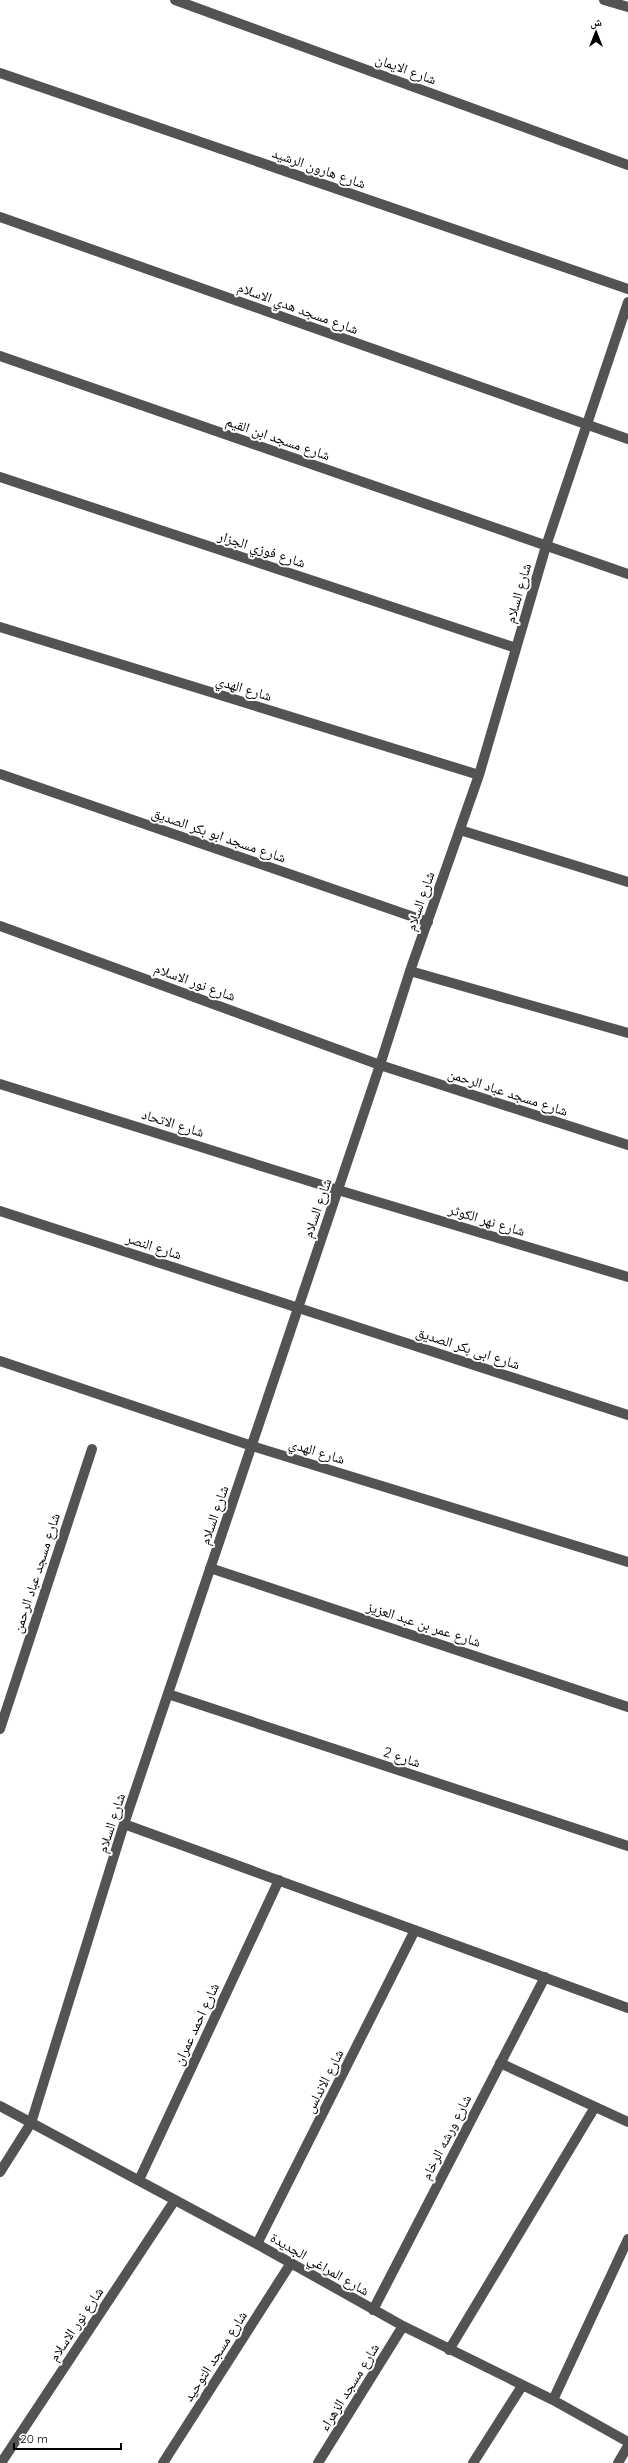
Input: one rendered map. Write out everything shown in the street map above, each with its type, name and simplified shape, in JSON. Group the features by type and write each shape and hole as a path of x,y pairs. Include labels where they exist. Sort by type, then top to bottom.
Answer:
{"street":[{"name":"شارع الايمان","path":"175,0 628,165"},
{"path":"604,0 628,8"},
{"name":"شارع هارون الرشيد","path":"0,72 628,289"},
{"name":"شارع مسجد هدي الاسلام","path":"0,217 586,426 628,439"},
{"name":"شارع السلام","path":"0,2172 31,2123 124,1824 380,1066 410,971 479,775 546,546 628,302"},
{"name":"شارع مسجد ابن القيم","path":"0,356 628,574"},
{"name":"شارع فوزي الجزار","path":"0,477 516,648"},
{"name":"شارع الهدي","path":"0,627 479,775"},
{"name":"شارع مسجد ابو بكر الصديق","path":"0,774 428,922"},
{"path":"460,830 628,882"},
{"name":"شارع نور الاسلام","path":"0,926 380,1066"},
{"path":"410,971 628,1033"},
{"name":"شارع مسجد عباد الرحمن","path":"380,1066 628,1145"},
{"name":"شارع الاتحاد","path":"0,1084 338,1190"},
{"name":"شارع نهر الكوثر","path":"338,1190 628,1278"},
{"name":"شارع النصر","path":"0,1211 298,1308"},
{"name":"شارع ابى بكر الصديق","path":"298,1308 628,1415"},
{"name":"شارع الهدي","path":"0,1360 252,1446 628,1562"},
{"name":"شارع مسجد عباد الرحمن","path":"0,1729 92,1449"},
{"name":"شارع عمر بن عبد العزيز","path":"210,1568 628,1707"},
{"name":"شارع 2","path":"168,1694 628,1846"},
{"path":"124,1824 628,2008"},
{"name":"شارع احمد عمران","path":"139,2180 279,1880"},
{"name":"شارع الاندلس","path":"257,2244 415,1930"},
{"name":"شارع ورشه الرخام","path":"373,2310 545,1977"},
{"path":"500,2063 628,2122"},
{"name":"شارع المراغي الجديدة","path":"0,2106 257,2244 373,2310 449,2350 553,2400 628,2442"},
{"path":"449,2350 594,2107"},
{"name":"شارع نور الاسلام","path":"1,2463 175,2200"},
{"path":"553,2400 628,2238"},
{"name":"شارع مسجد التوحيد","path":"163,2463 291,2263"},
{"name":"شارع مسجد الزهراء","path":"318,2463 403,2326"},
{"path":"473,2463 522,2386"},
{"path":"618,2463 628,2446"}]}
